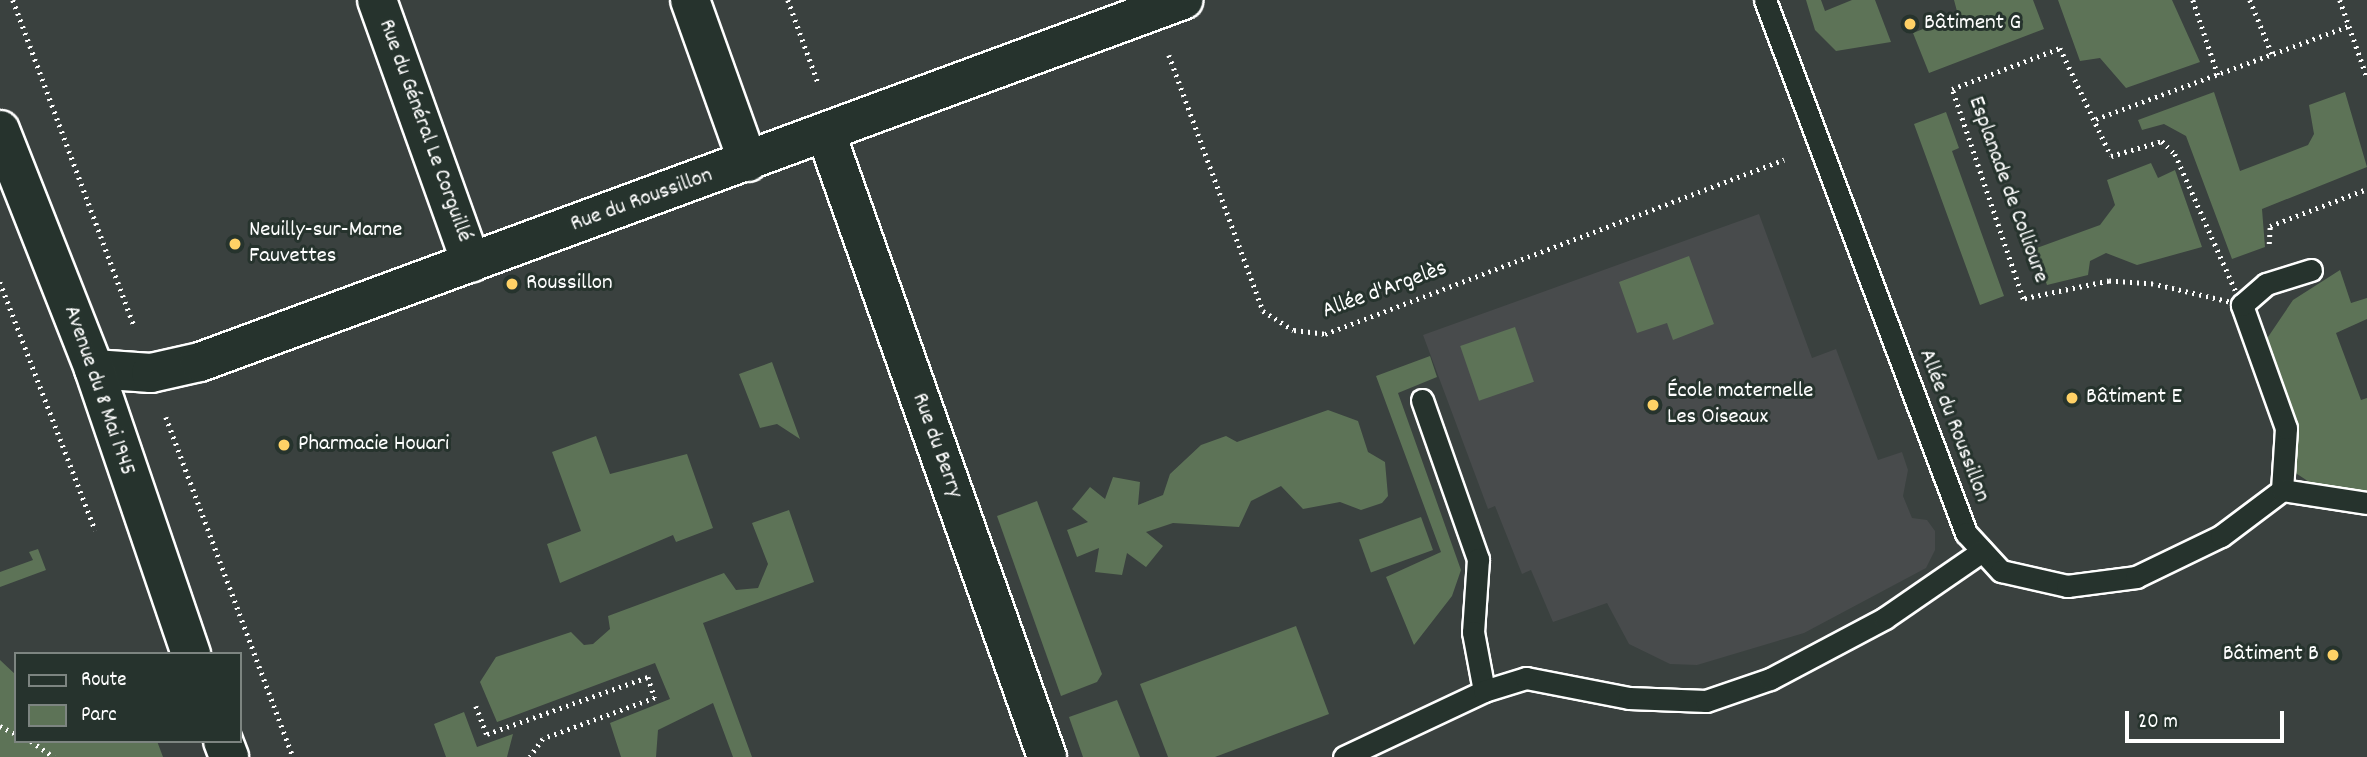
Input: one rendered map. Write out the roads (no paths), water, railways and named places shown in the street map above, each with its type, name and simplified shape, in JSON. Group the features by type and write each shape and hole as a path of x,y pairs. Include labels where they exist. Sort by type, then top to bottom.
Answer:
{"street":[{"name":"Rue du Général Le Corguillé","path":"377,0 471,263"},
{"path":"690,0 748,162"},
{"name":"Rue du Roussillon","path":"94,369 151,373 200,362 825,134 1162,4"},
{"name":"Avenue du 8 Mai 1945","path":"0,130 94,369 190,652"},
{"name":"Rue du Berry","path":"825,134 1047,757"}],"lane":[{"name":"Allée du Roussillon","path":"1765,0 1966,533 2001,570 2067,586 2136,577 2221,536 2282,490"},
{"path":"2311,270 2266,284 2242,305 2286,428 2282,490 2367,503"},
{"path":"1422,400 1478,559 1473,632 1484,691"},
{"path":"1344,757 1484,691 1526,678 1629,698 1706,701 1770,679 1885,618 1982,551"}],"place":[{"name":"Bâtiment G","path":"1910,24"},
{"name":"Neuilly-sur-Marne Fauvettes","path":"235,244"},
{"name":"Roussillon","path":"512,284"},
{"name":"Bâtiment E","path":"2072,398"},
{"name":"École maternelle Les Oiseaux","path":"1653,405"},
{"name":"Pharmacie Houari","path":"284,445"},
{"name":"Bâtiment B","path":"2333,655"}]}
